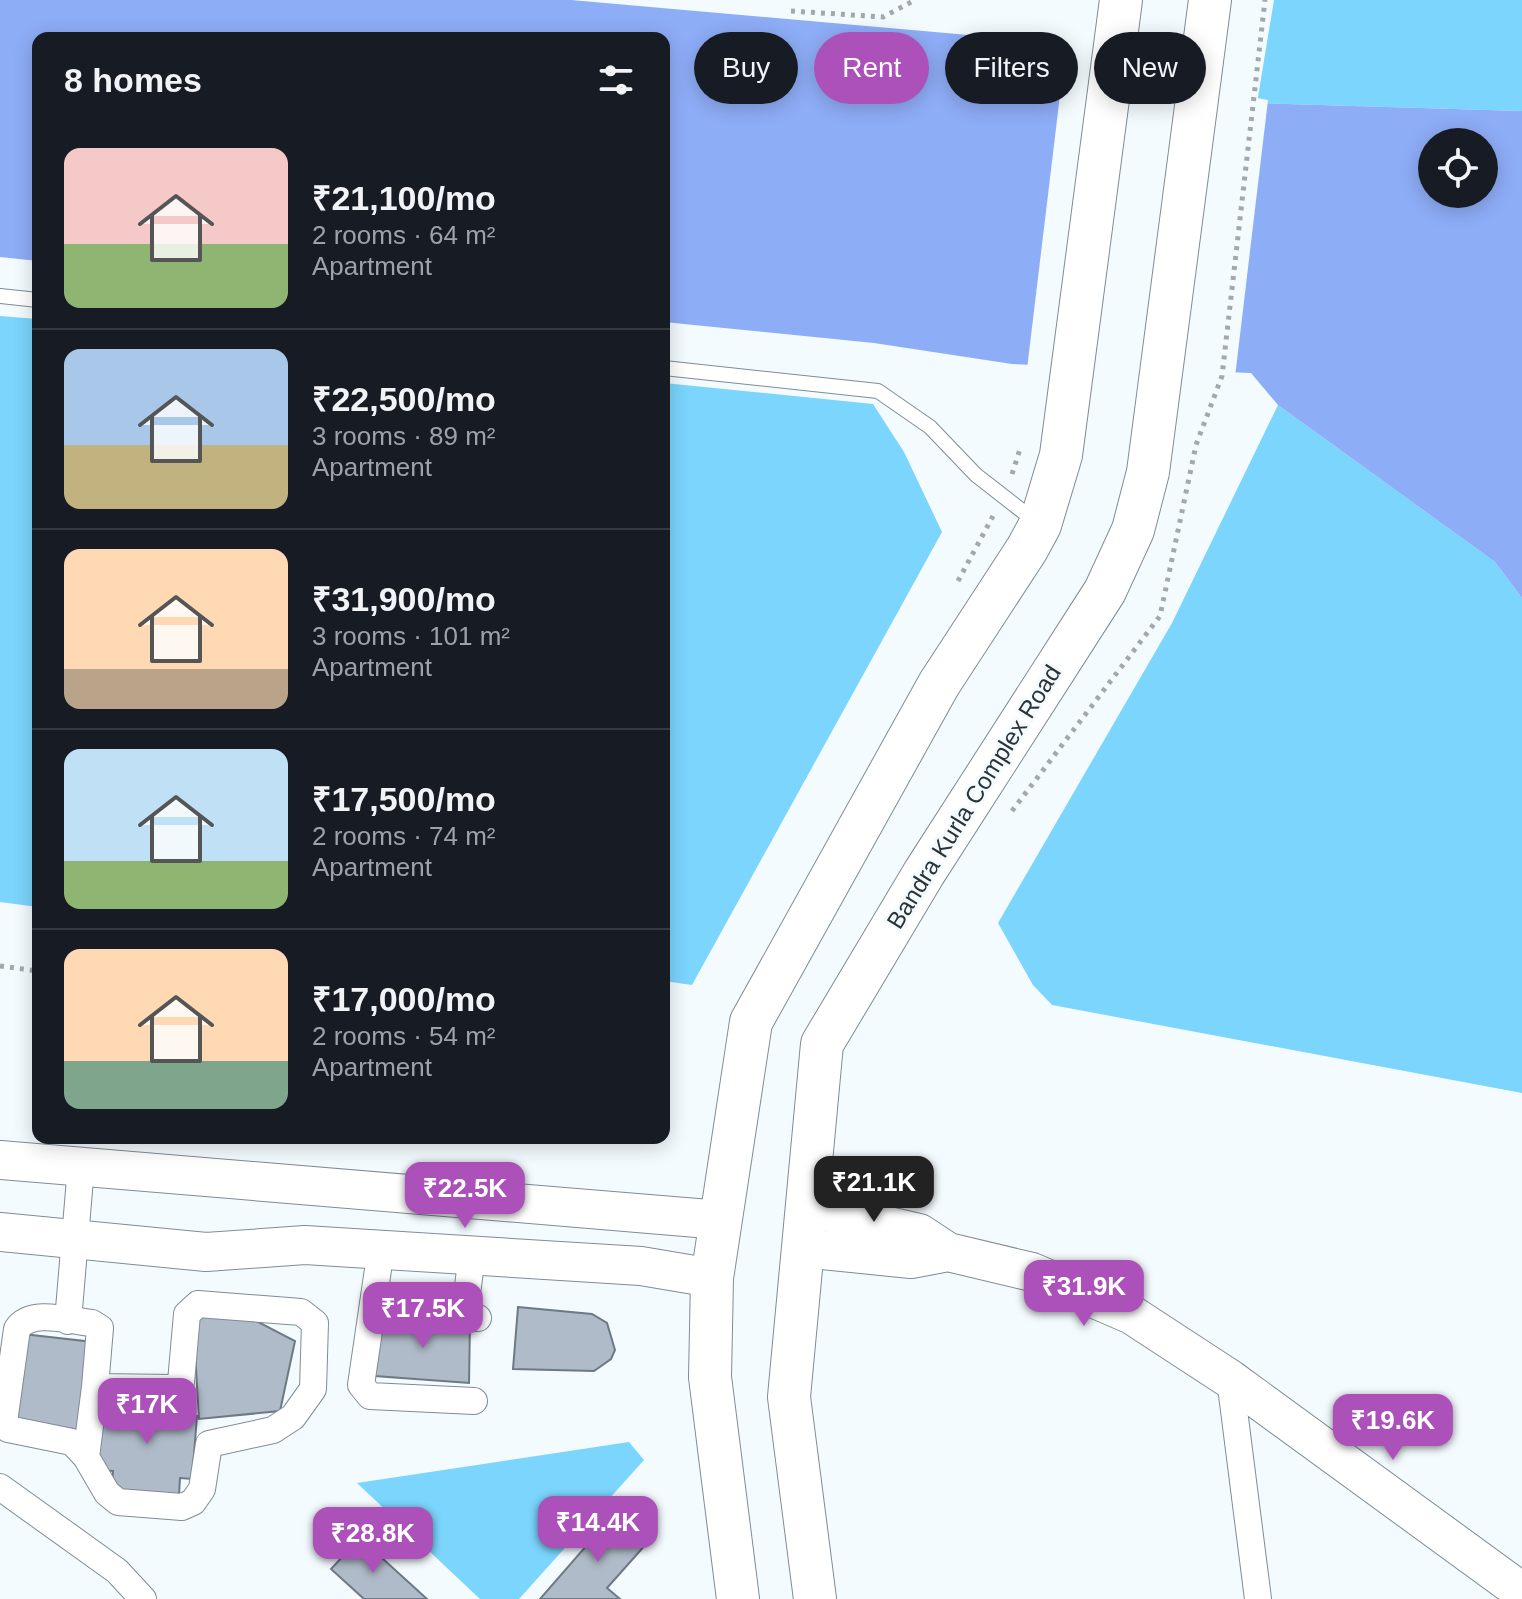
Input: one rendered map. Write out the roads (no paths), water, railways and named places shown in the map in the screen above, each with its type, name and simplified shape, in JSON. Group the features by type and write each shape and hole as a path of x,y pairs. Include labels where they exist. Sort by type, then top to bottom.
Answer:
{"main road":[{"path":"738,1599 710,1377 712,1278 751,1022 939,684 1040,525 1061,455 1121,0"},
{"name":"Bandra Kurla Complex Road","path":"815,1599 789,1397 822,1044 924,873 1105,591 1133,530 1148,472 1210,0"}],"street":[{"path":"0,1160 721,1220"},
{"path":"68,1321 81,1167"},
{"path":"806,1207 919,1233 948,1252 1032,1272 1132,1315 1230,1379 1522,1592"},
{"path":"0,1232 206,1252 305,1245 381,1249 641,1266 712,1278"},
{"path":"802,1248 911,1259 948,1252"},
{"path":"381,1249 361,1385 364,1391 370,1396 474,1401"},
{"path":"372,1311 471,1318 472,1255"},
{"path":"86,1457 100,1328 92,1323 33,1317 23,1320 17,1329 4,1422 13,1432 72,1442 86,1457 107,1493 118,1502 182,1507 193,1502 202,1489 209,1444 282,1426 313,1389 315,1323 301,1312 198,1304 187,1314 177,1387 95,1387"},
{"path":"1230,1379 1258,1599"},
{"path":"0,1487 117,1571 143,1599"}],"lane":[{"path":"0,296 32,299"},
{"path":"670,369 878,391 930,427 976,475 1040,525"}]}
